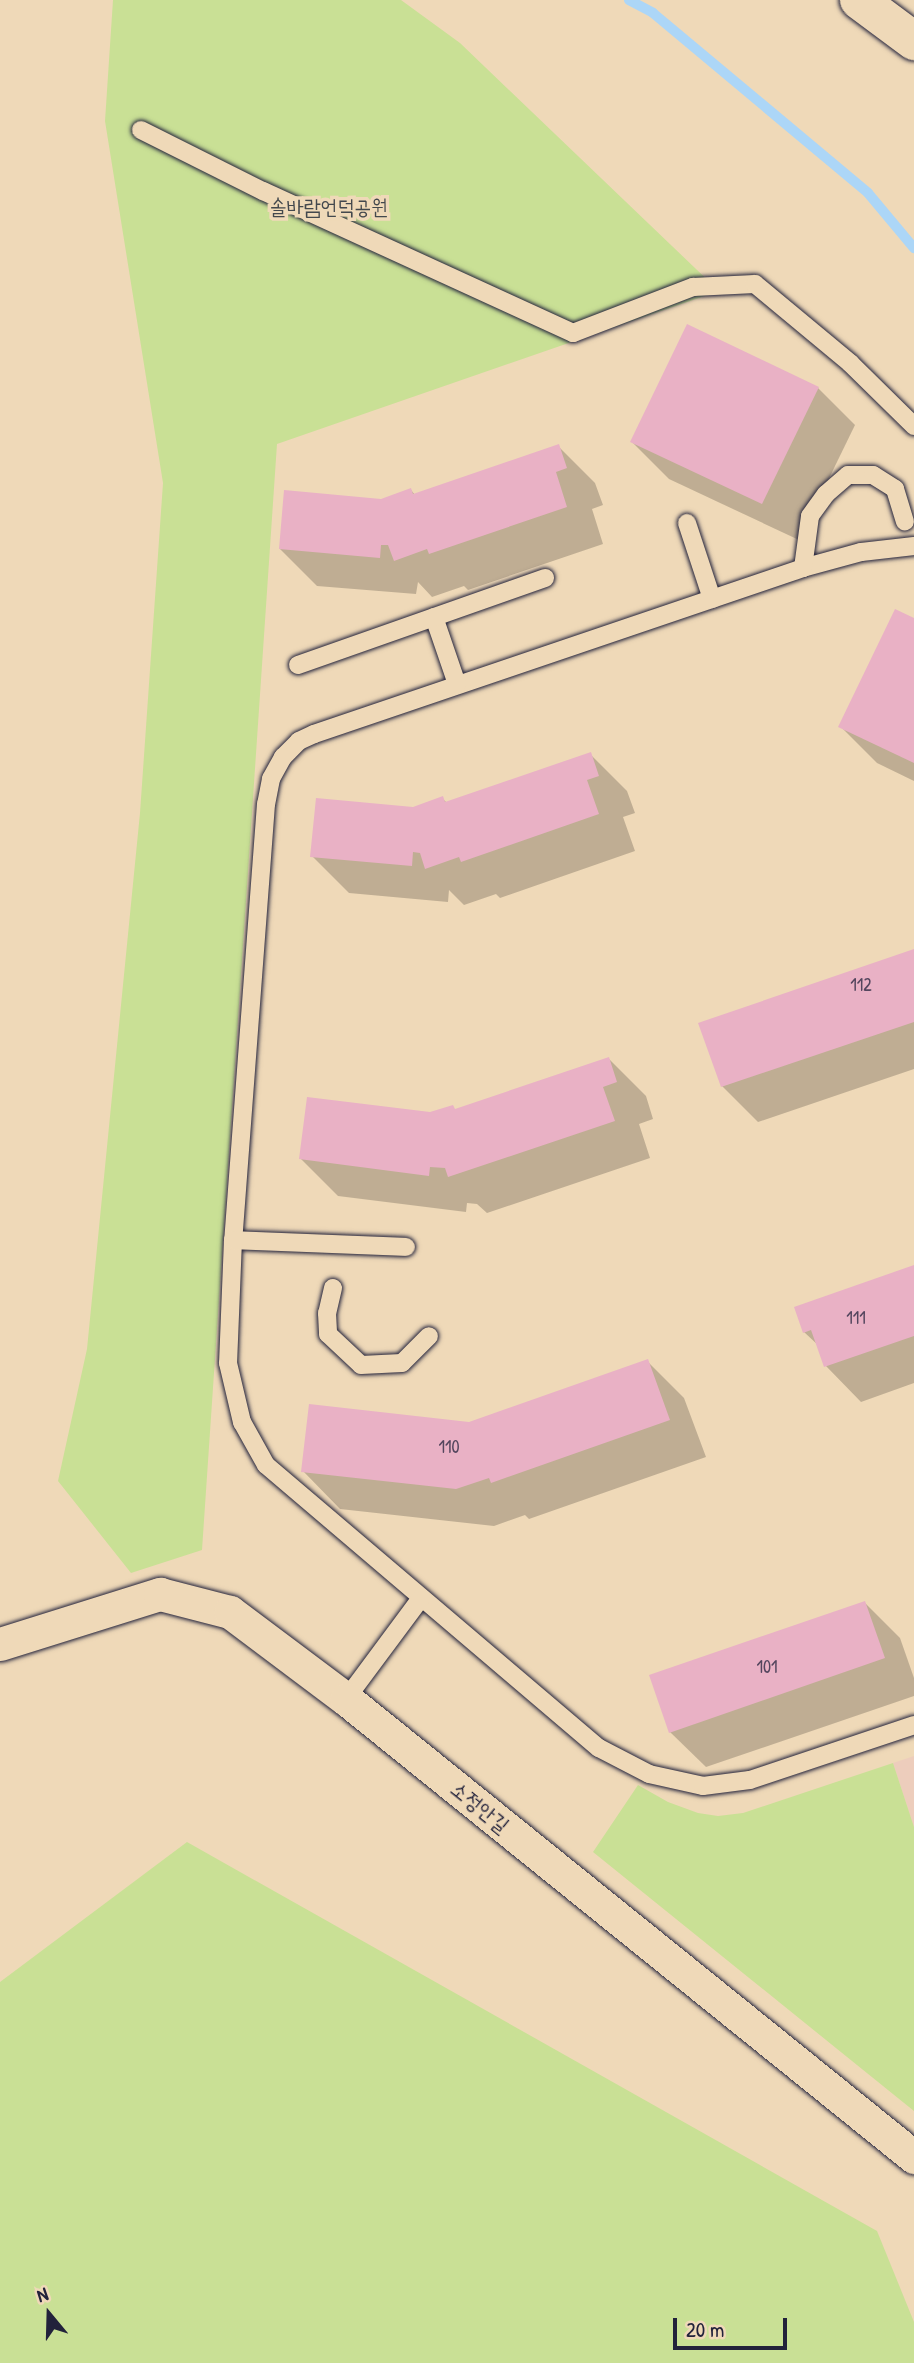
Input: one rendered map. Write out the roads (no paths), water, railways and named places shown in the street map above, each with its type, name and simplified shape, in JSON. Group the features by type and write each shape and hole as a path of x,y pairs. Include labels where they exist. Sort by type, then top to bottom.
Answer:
{"street":[{"path":"859,0 914,41"},
{"name":"소정안길","path":"0,1644 160,1594 230,1612 346,1699 914,2157"}],"lane":[{"path":"141,130 263,191 573,333 693,287 755,284 850,363 914,426"},
{"path":"803,568 810,516 826,494 848,475 873,475 895,489 905,521"},
{"path":"687,523 712,599"},
{"path":"914,546 861,552 803,568 307,737 283,757 271,779 265,804 233,1240 228,1363 242,1422 266,1465 599,1748 649,1774 703,1786 750,1780 914,1725"},
{"path":"298,665 545,578"},
{"path":"435,617 457,684"},
{"path":"233,1240 406,1247"},
{"path":"333,1288 327,1313 328,1334 361,1365 402,1363 429,1336"},
{"path":"346,1699 421,1598"}],"waterway":[{"path":"629,0 653,13 868,193 914,248"}],"park label":[{"name":"솔바람언덕공원","path":"329,207"}]}
